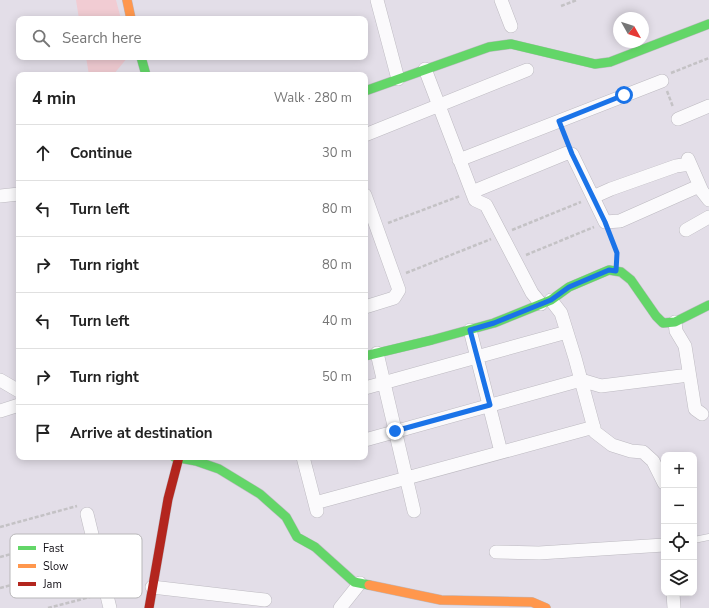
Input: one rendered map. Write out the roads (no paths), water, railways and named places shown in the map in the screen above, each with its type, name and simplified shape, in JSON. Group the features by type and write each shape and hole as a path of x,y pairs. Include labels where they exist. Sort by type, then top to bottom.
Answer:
{"street":[{"path":"126,0 130,16"},
{"path":"376,0 398,79"},
{"path":"501,0 511,26"},
{"path":"368,90 489,47 511,44 595,64 610,62 709,25"},
{"path":"142,60 145,72"},
{"path":"425,70 475,200 486,205 532,294 561,313 595,432 612,445 631,451 643,452 653,461 661,477"},
{"path":"368,134 527,70"},
{"path":"460,160 662,81"},
{"path":"678,118 709,106"},
{"path":"472,192 567,153 572,154 605,222 620,221 699,186"},
{"path":"593,197 611,189 689,162 699,186 709,200"},
{"path":"0,196 16,194"},
{"path":"368,203 399,290 394,298 368,306"},
{"path":"686,230 709,217"},
{"path":"414,512 384,383 371,354 432,340 494,323 546,302 569,287 609,270 621,272 631,280 656,316 663,323 675,322 709,306"},
{"path":"675,322 676,331 685,346 695,409 702,414"},
{"path":"470,330 501,452"},
{"path":"368,387 567,332"},
{"path":"368,439 581,380 601,386 689,376"},
{"path":"0,380 16,389"},
{"path":"0,411 16,406"},
{"path":"304,460 316,507 406,478 594,427"},
{"path":"148,608 176,460"},
{"path":"191,460 219,468 260,494 286,517 297,537 315,547 354,582 441,600 532,602 546,608"},
{"path":"85,509 92,534"},
{"path":"496,552 539,553 661,545"},
{"path":"340,608 360,583"},
{"path":"152,587 265,600"},
{"path":"673,596 674,608"},
{"path":"108,598 110,608"}],"lane":[{"path":"697,539 709,537"}]}
